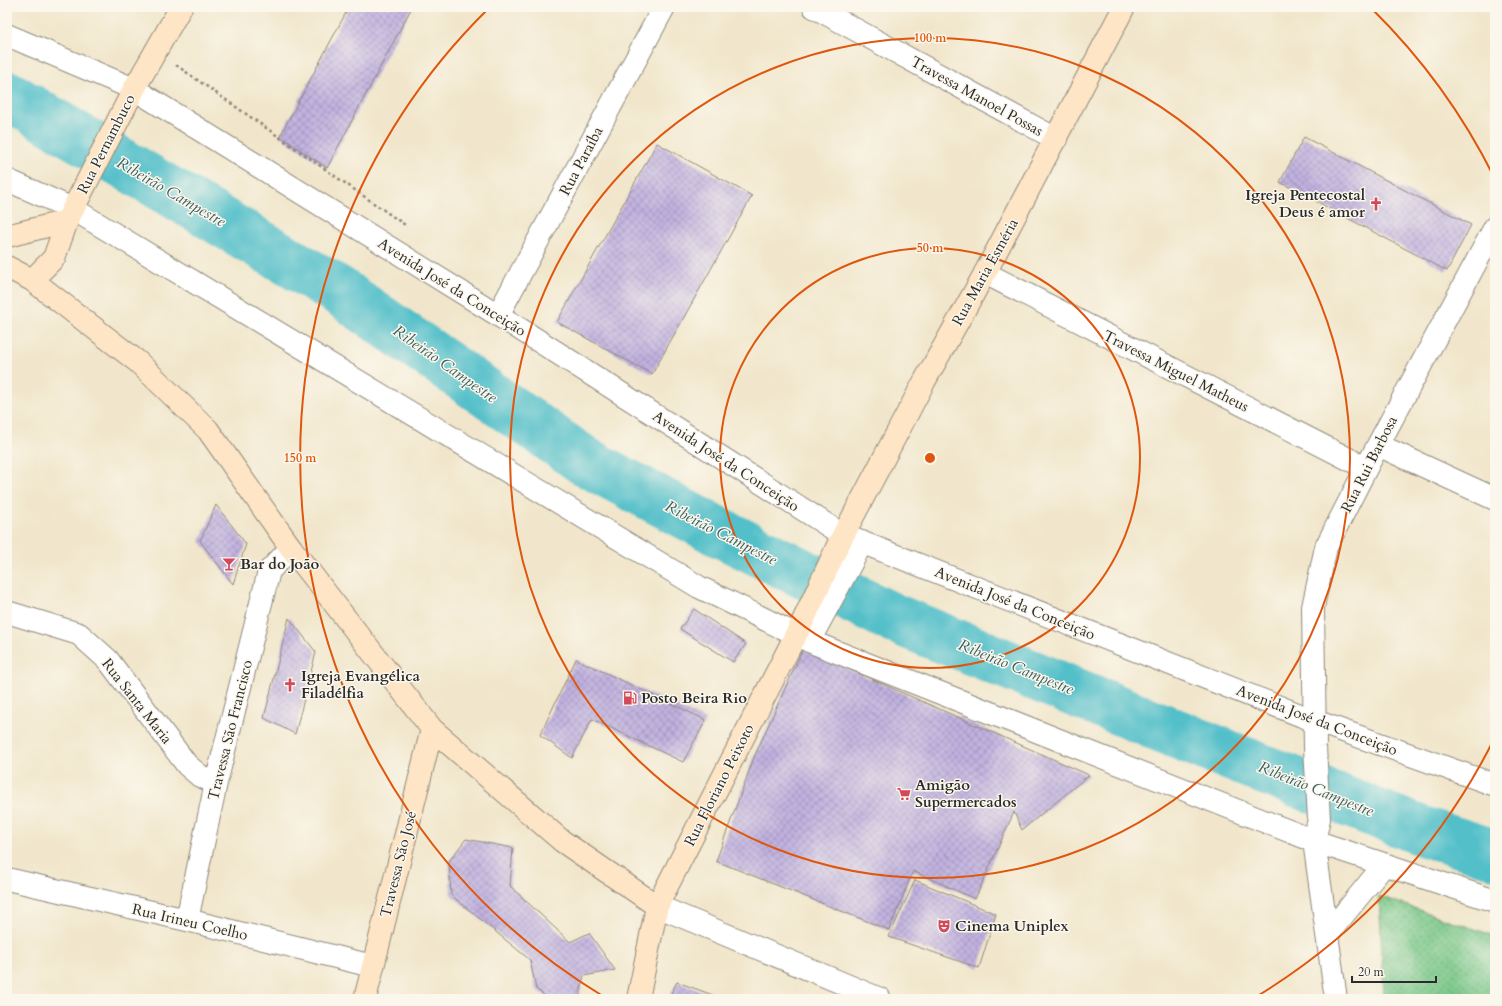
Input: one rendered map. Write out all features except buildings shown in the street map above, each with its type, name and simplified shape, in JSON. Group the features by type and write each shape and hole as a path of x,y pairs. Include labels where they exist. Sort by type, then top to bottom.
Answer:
{"main road":[{"name":"Rua Pernambuco","path":"32,280 54,258 70,215 131,95 181,7"},
{"name":"Rua Maria Esméria","path":"849,545 924,382 986,273 1124,7"},
{"path":"7,236 70,215"},
{"path":"7,267 32,280 138,362 208,430 291,548 432,729 562,841 657,906"},
{"name":"Rua Floriano Peixoto","path":"638,999 657,906 806,631 849,545"},
{"name":"Travessa São José","path":"365,999 432,729"}],"street":[{"name":"Rua Paraíba","path":"498,315 664,7"},
{"name":"Travessa Manoel Possas","path":"814,7 1056,139"},
{"name":"Avenida José da Conceição","path":"7,35 131,95 498,315 849,545 1315,721 1495,785"},
{"path":"7,180 70,215 699,587 1314,842 1495,901"},
{"name":"Rua Rui Barbosa","path":"1314,842 1319,819 1315,747 1313,607 1326,547 1378,445 1495,227"},
{"name":"Travessa Miguel Matheus","path":"986,273 1366,468"},
{"path":"1378,445 1495,499"},
{"name":"Travessa São Francisco","path":"187,920 216,783 269,570 291,548"},
{"name":"Rua Santa Maria","path":"7,612 79,634 108,660 187,765 200,776 216,783"},
{"path":"1314,842 1336,999"},
{"path":"1327,935 1384,864"},
{"name":"Rua Irineu Coelho","path":"7,879 187,920 372,966"},
{"path":"657,906 880,999"}],"path":[{"path":"170,61 407,226"}],"green space":[{"path":"1379,896 1495,936 1495,999 1384,999"}],"waterway":[{"name":"Ribeirão Campestre","path":"7,95 339,291 586,462 713,529 893,618 1260,768 1422,831 1495,854"}],"place":[{"name":"Igreja Pentecostal Deus é amor","path":"1376,204"},
{"name":"Bar do João","path":"229,564"},
{"name":"Igreja Evangélica Filadélfia","path":"290,685"},
{"name":"Posto Beira Rio","path":"630,698"},
{"name":"Amigão Supermercados","path":"904,794"},
{"name":"Cinema Uniplex","path":"944,926"}]}
